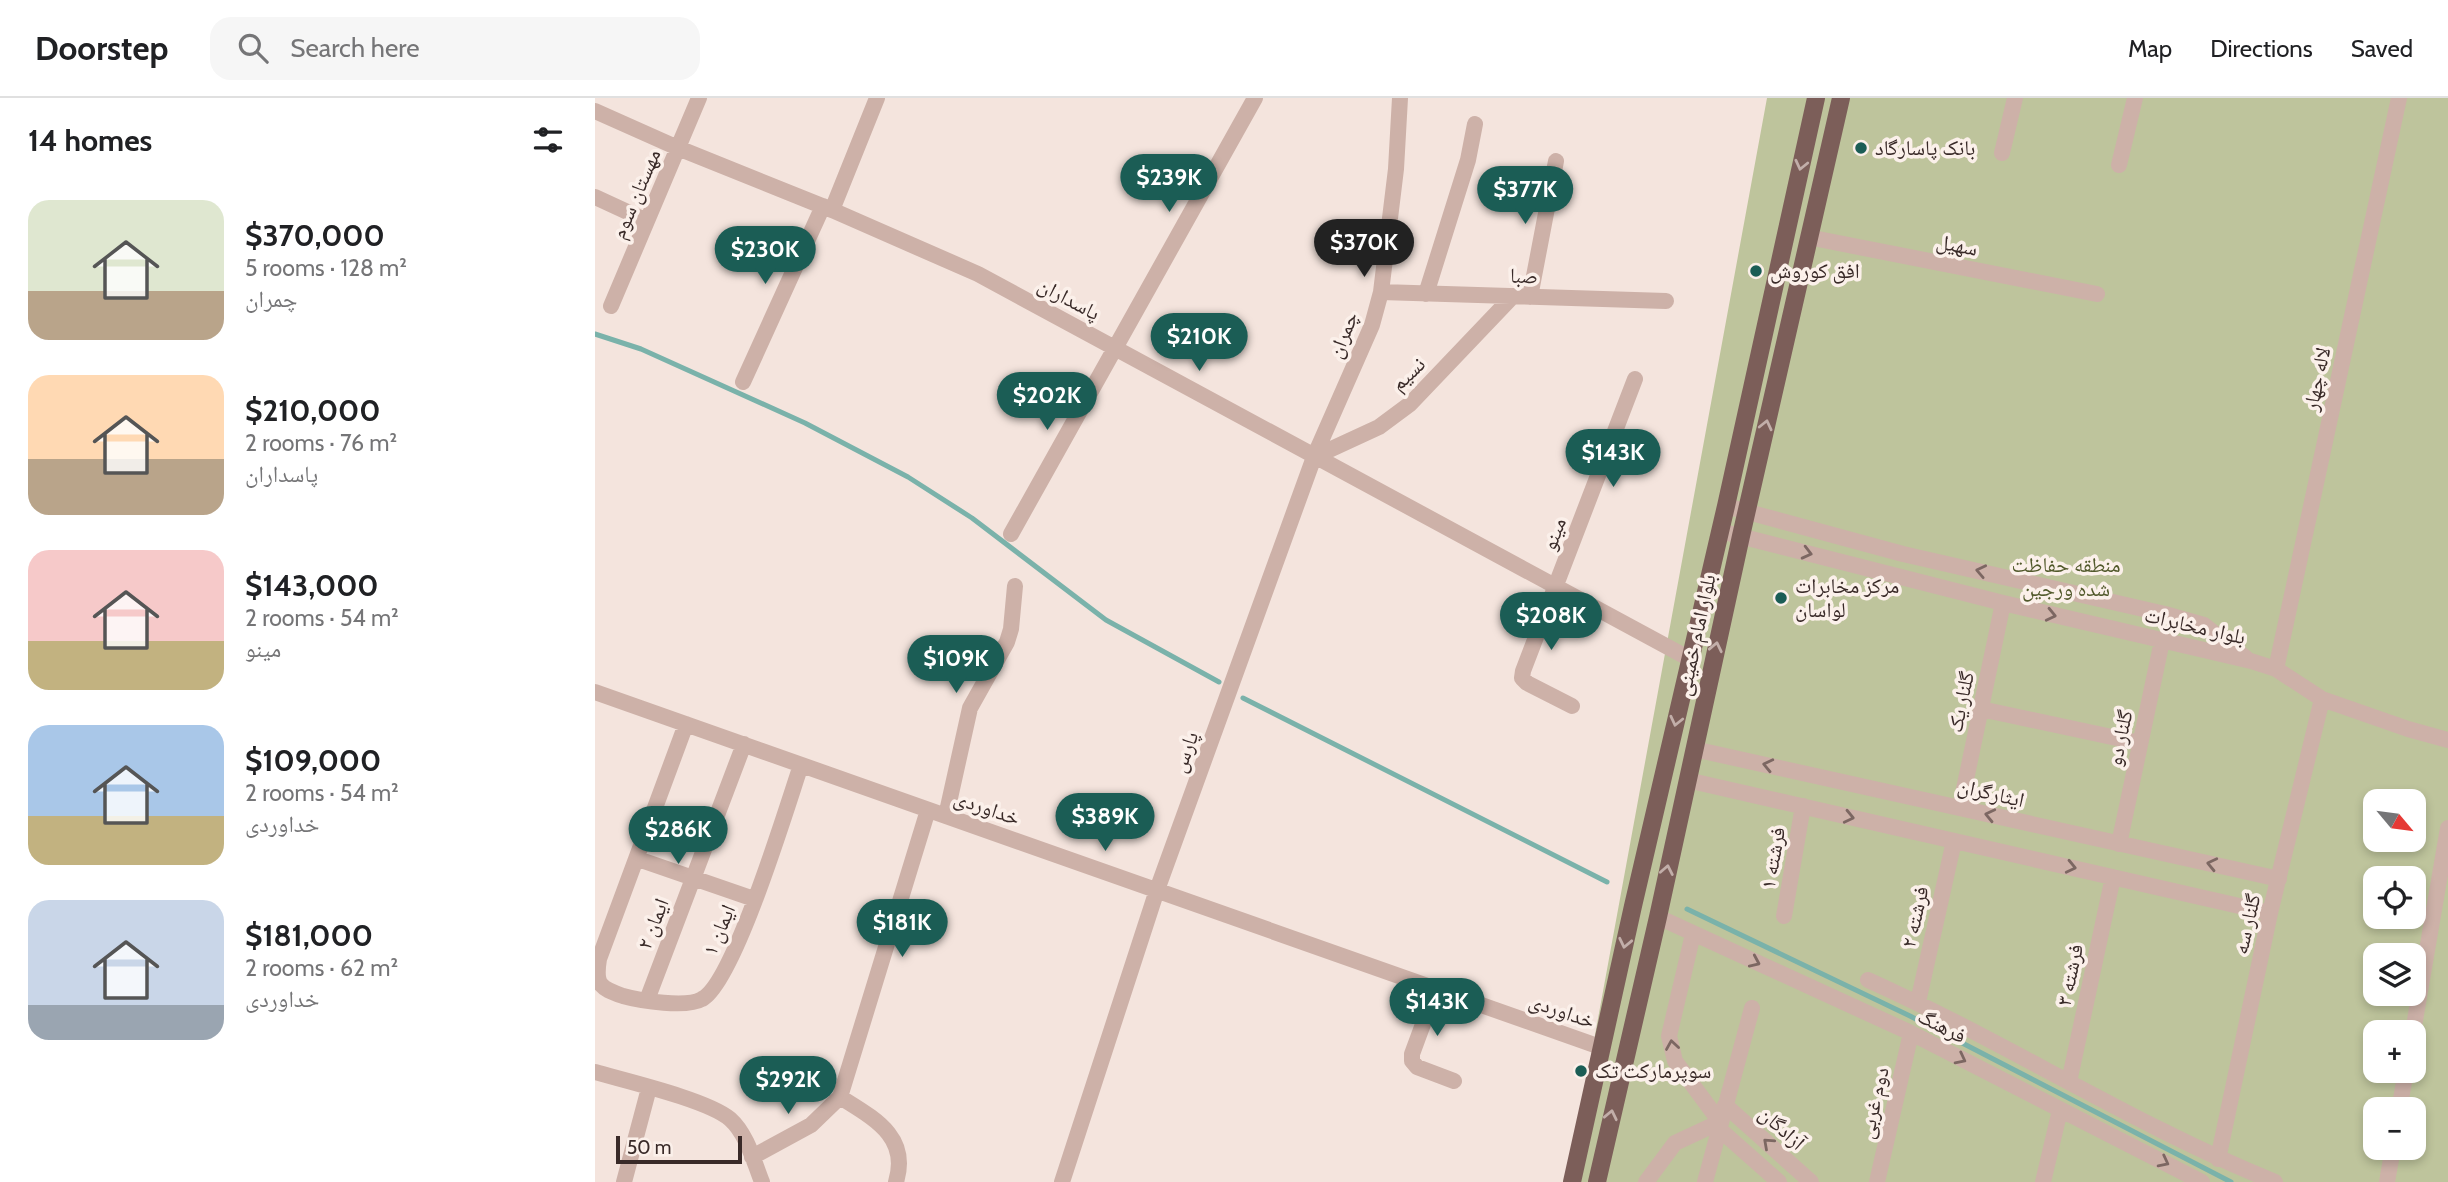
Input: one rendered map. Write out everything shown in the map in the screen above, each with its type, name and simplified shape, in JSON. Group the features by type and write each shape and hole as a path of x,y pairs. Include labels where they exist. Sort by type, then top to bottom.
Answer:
{"main road":[{"name":"بلوار امام خمینی","path":"1572,1182 1816,98"},
{"name":"بلوار امام خمینی","path":"1597,1182 1808,236 1842,98"}],"street":[{"name":"مهستان سوم","path":"611,306 699,98"},
{"path":"743,382 828,208 877,98"},
{"path":"1011,534 1255,98"},
{"name":"چمران","path":"1314,457 1371,325 1381,292 1396,169 1400,98"},
{"path":"2002,153 2015,98"},
{"path":"2119,165 2135,98"},
{"name":"لاله چهار","path":"2276,669 2399,98"},
{"name":"پاسداران","path":"595,111 978,274 1690,659"},
{"path":"1426,293 1468,160 1475,124"},
{"path":"1530,297 1556,161"},
{"path":"595,197 647,221"},
{"name":"سهیل","path":"1808,236 2097,295"},
{"name":"صبا","path":"1381,292 1666,301"},
{"name":"نسیم","path":"1314,457 1378,426 1411,404 1513,296"},
{"name":"مینو","path":"1572,706 1522,678 1635,379"},
{"name":"پارس","path":"1062,1182 1157,890 1314,457"},
{"name":"بلوار مخابرات","path":"1726,506 1903,554 2009,576 2204,625 2251,661"},
{"name":"بلوار مخابرات","path":"1720,531 2003,603 2251,661"},
{"path":"946,816 970,708 1007,642 1011,629 1015,586"},
{"name":"گلنار یک","path":"1961,808 2003,603"},
{"name":"گلنار دو","path":"2119,844 2162,641"},
{"path":"2251,661 2276,669 2322,698 2408,729 2448,740"},
{"name":"خداوردی","path":"595,692 1603,1048"},
{"name":"گلنار سه","path":"2218,1159 2270,913 2322,698"},
{"path":"1981,709 2140,743"},
{"path":"647,1000 612,992 600,985 596,977 599,959 686,724"},
{"name":"ایمان ۲","path":"647,1000 744,744"},
{"name":"ایثارگران","path":"1694,749 2279,879"},
{"name":"ایمان ۱","path":"647,1000 692,1004 714,991 737,947 801,765"},
{"path":"1687,780 2270,913"},
{"name":"فرشته ۱","path":"1784,916 1803,806"},
{"path":"752,1157 811,1125 840,1097 928,810"},
{"path":"2415,1020 2448,828"},
{"name":"فرشته ۲","path":"1918,1002 1954,841"},
{"path":"638,859 754,899"},
{"name":"فرشته ۳","path":"2069,1082 2113,877"},
{"name":"فرهنگ","path":"1658,917 1911,1033 2202,1182"},
{"name":"آزادگان","path":"1693,933 1669,1037 1675,1061 1719,1125 1779,1182"},
{"path":"1868,980 1918,1002 2218,1159 2275,1182"},
{"path":"1436,989 1412,1054 1412,1061 1417,1067 1454,1081"},
{"path":"1705,1182 1752,1008"},
{"name":"دوم غربی","path":"1877,1182 1911,1033"},
{"path":"595,1072 710,1108 730,1119 743,1137 762,1182"},
{"path":"624,1182 649,1088"},
{"path":"840,1097 877,1121 898,1146 896,1182"},
{"name":"آزادگان","path":"1725,1105 1811,1182"},
{"path":"2043,1182 2060,1110"},
{"path":"1646,1182 1675,1143 1719,1125"},
{"path":"2387,1182 2391,1160"}],"green space":[{"name":"منطقه حفاظت شده ورجین","path":"1767,98 2448,98 2448,1182 1568,1182"}],"waterway":[{"path":"595,334 641,349 805,423 908,477 972,518 1106,620 1219,682"},
{"path":"1243,698 1607,882"},
{"path":"1687,909 1910,1016 2231,1182"}],"place":[{"name":"بانک پاسارگاد","path":"1861,148"},
{"name":"افق کوروش","path":"1756,271"},
{"name":"مرکز مخابرات لواسان","path":"1781,598"},
{"name":"سوپرمارکت تک","path":"1581,1071"}]}
